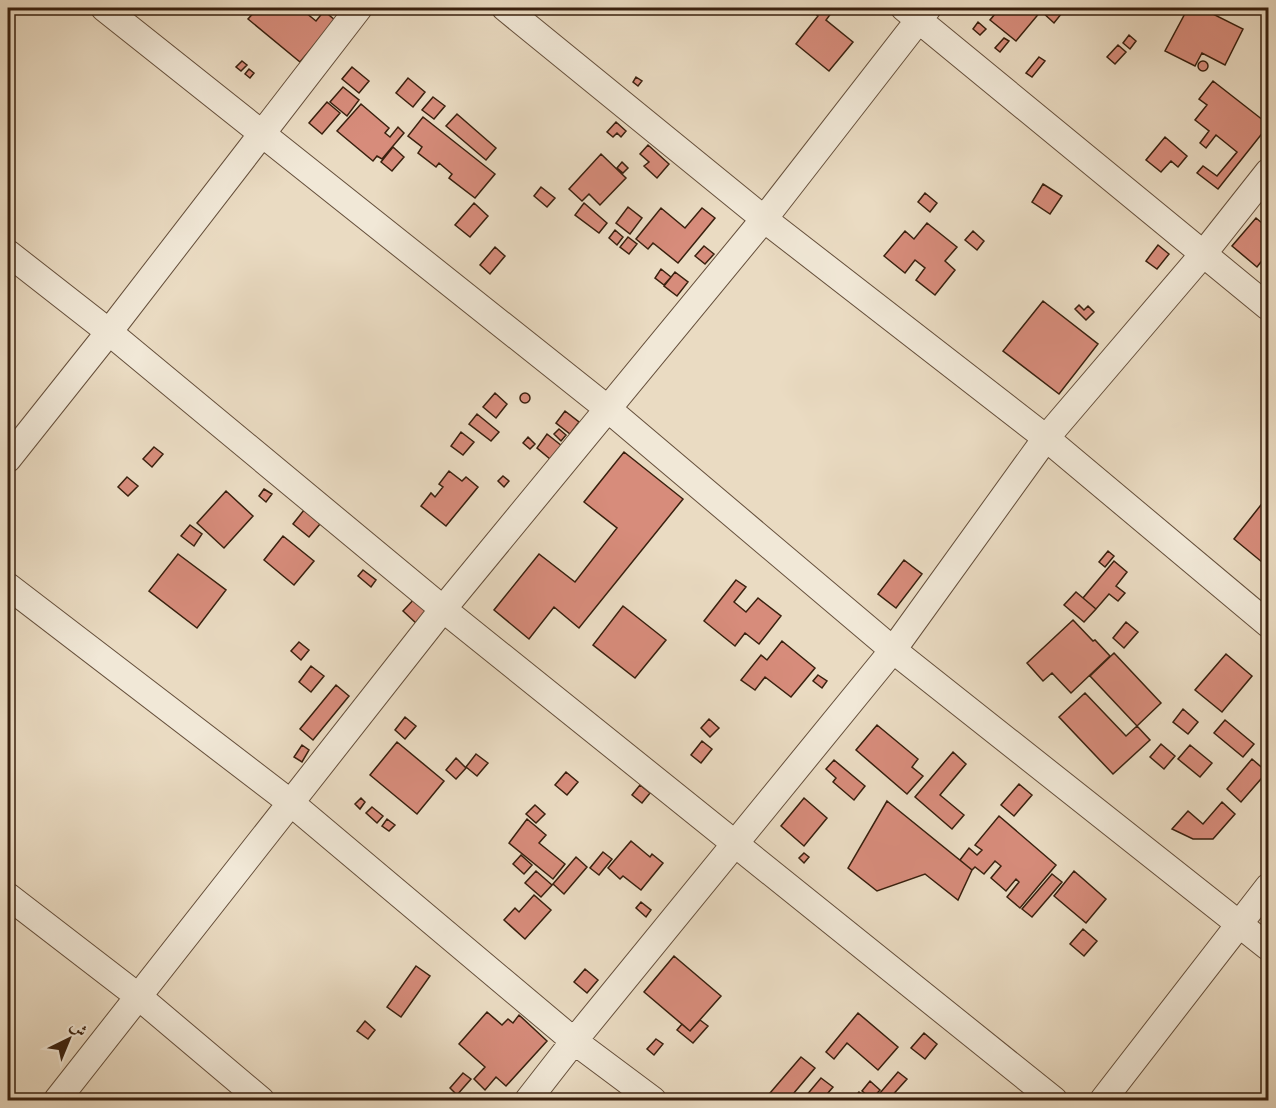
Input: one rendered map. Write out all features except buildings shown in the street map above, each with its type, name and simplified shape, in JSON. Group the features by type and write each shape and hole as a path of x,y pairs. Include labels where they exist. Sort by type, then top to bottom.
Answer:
{"street":[{"path":"104,8 608,409 893,650 1269,947"},
{"path":"8,459 359,8"},
{"path":"505,8 764,219 1046,438 1269,624"},
{"path":"57,1101 443,609 764,219 917,11 1269,307"},
{"path":"528,1101 574,1041 893,650 1046,438 1204,254 1269,171"},
{"path":"8,253 109,332 443,609 1054,1101"},
{"path":"8,586 291,803 574,1041 653,1101"},
{"path":"1103,1101 1269,887"},
{"path":"8,896 139,997 261,1101"}]}
